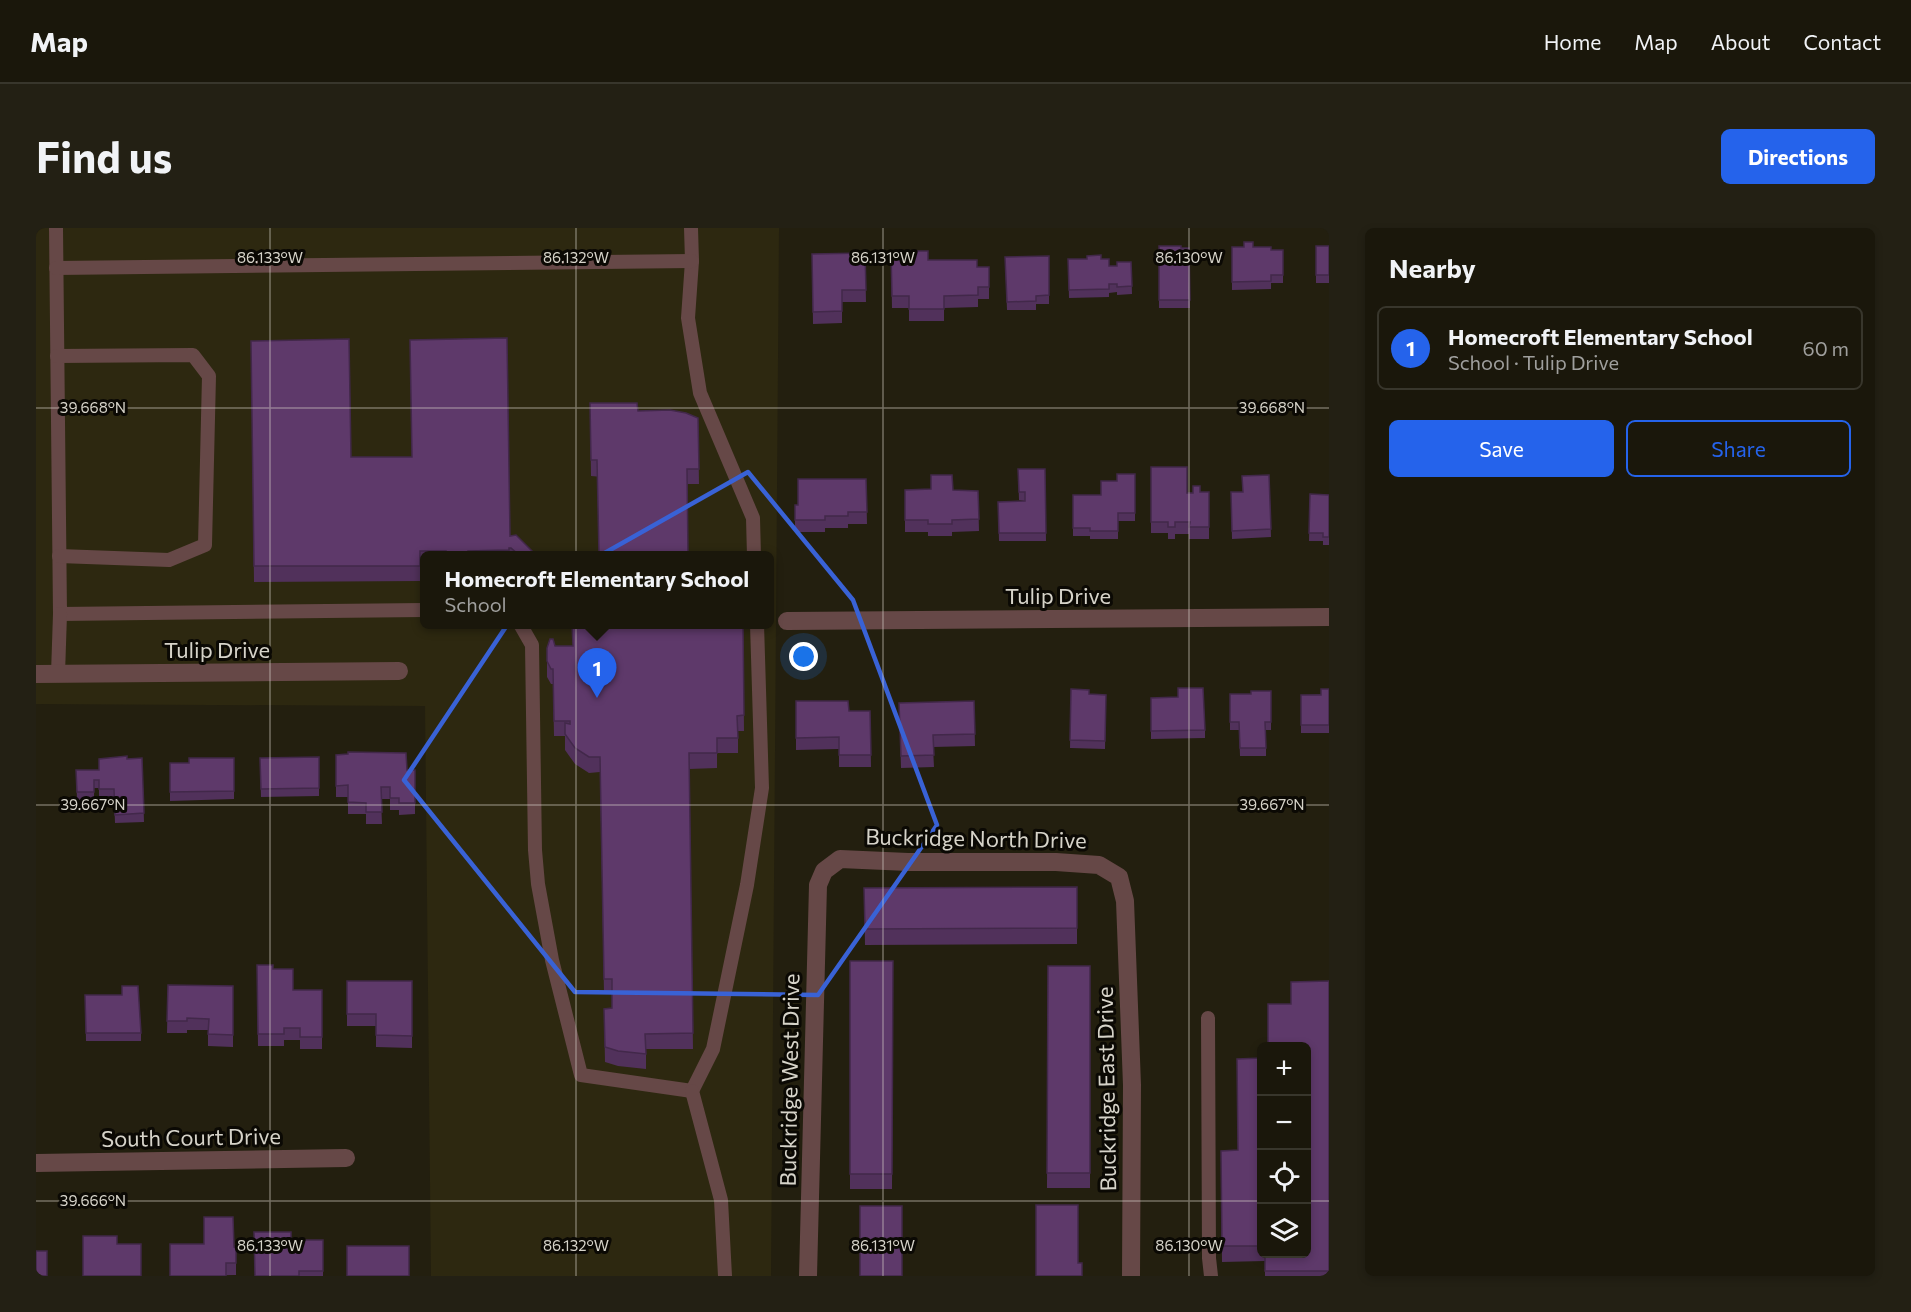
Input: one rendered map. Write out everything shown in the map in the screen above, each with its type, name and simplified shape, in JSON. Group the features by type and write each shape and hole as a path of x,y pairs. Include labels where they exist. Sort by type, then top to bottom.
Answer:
{"street":[{"name":"Tulip Drive","path":"787,621 1329,617"},
{"name":"Tulip Drive","path":"36,674 399,671"},
{"name":"Buckridge North Drive","path":"818,885 824,871 840,859 908,862 1056,862 1099,865 1119,878 1125,901"},
{"name":"Buckridge West Drive","path":"808,1276 818,885"},
{"name":"Buckridge East Drive","path":"1125,901 1132,1085 1131,1276"},
{"name":"South Court Drive","path":"36,1163 346,1158"}],"lane":[{"path":"56,228 60,614 58,674"},
{"path":"691,228 692,261 688,318 700,393 753,518 754,551"},
{"path":"57,268 692,261"},
{"path":"57,356 193,355 209,376 205,545 169,560 59,556"},
{"path":"60,614 420,610"},
{"path":"523,629 532,645 535,850 538,884 552,960 581,1075 692,1091"},
{"path":"725,1276 722,1200 692,1091 714,1050 747,885 762,788 757,629"},
{"path":"1208,1018 1211,1276"}],"highlighted area":[{"path":"748,472 853,600 937,825 818,995 575,992 404,780 525,598"}],"shaded area":[{"path":"36,228 779,228 771,1276 431,1276 425,706 36,704"}],"building":[{"path":"1244,242 1253,242 1253,247 1283,250 1283,275 1271,275 1271,281 1232,282 1232,247 1244,247"},
{"path":"1159,246 1189,248 1190,300 1159,300"},
{"path":"1316,246 1329,246 1329,275 1316,275"},
{"path":"891,251 928,251 928,260 977,260 977,267 989,267 989,287 978,287 978,295 944,296 944,309 909,309 909,296 892,296"},
{"path":"865,253 866,290 842,290 842,311 813,312 812,254"},
{"path":"1101,255 1101,259 1109,259 1109,266 1117,266 1117,262 1131,262 1132,286 1117,287 1117,284 1109,284 1109,289 1069,290 1068,259 1087,259 1087,256"},
{"path":"1049,256 1049,295 1036,296 1036,301 1007,302 1005,257"},
{"path":"507,338 510,536 516,535 532,551 514,551 509,548 509,550 420,551 420,566 254,566 251,341 349,339 351,457 412,457 410,340"},
{"path":"590,403 637,403 638,411 670,410 698,418 699,469 687,469 688,551 599,551 597,460 591,460"},
{"path":"1151,467 1187,467 1187,493 1193,493 1193,486 1200,486 1200,492 1209,492 1209,527 1189,527 1190,522 1175,522 1175,527 1168,527 1168,522 1151,522"},
{"path":"1018,469 1045,469 1046,533 999,533 998,502 1025,501 1025,492 1019,492"},
{"path":"1117,474 1135,474 1135,513 1118,513 1118,531 1090,531 1090,528 1073,528 1073,495 1101,495 1101,481 1117,481"},
{"path":"931,475 952,475 953,490 978,491 979,519 952,520 952,524 928,524 928,520 905,520 905,490 931,489"},
{"path":"1269,475 1271,529 1232,531 1231,492 1243,492 1242,476"},
{"path":"798,479 866,479 867,512 848,512 848,516 825,516 825,520 795,520 795,505 798,505"},
{"path":"1310,494 1329,495 1329,537 1323,537 1323,533 1309,533"},
{"path":"572,629 743,629 744,715 737,716 738,738 717,738 717,753 689,753 693,1033 645,1034 646,1054 605,1047 604,1009 612,1008 612,979 604,979 600,757 589,757 575,748 565,734 565,723 570,724 570,721 554,721 553,669 547,661 550,639 553,639 555,646 573,646"},
{"path":"1178,688 1203,688 1205,730 1151,731 1151,698 1178,697"},
{"path":"1071,689 1089,690 1089,694 1106,695 1105,741 1070,740"},
{"path":"1321,689 1329,689 1329,725 1301,725 1301,695 1321,695"},
{"path":"1251,691 1271,691 1271,722 1265,722 1266,748 1240,748 1239,722 1230,722 1230,694 1251,694"},
{"path":"796,701 848,701 849,711 870,711 871,755 839,755 839,737 796,738"},
{"path":"974,701 975,734 933,735 934,755 901,756 899,703"},
{"path":"348,752 406,753 407,770 415,770 415,803 399,803 399,798 390,798 390,787 381,787 382,812 366,812 366,803 348,802 348,785 336,786 336,755 348,754"},
{"path":"127,756 127,759 142,758 144,813 115,815 114,789 99,789 99,780 94,780 94,792 77,792 76,770 99,770 99,759"},
{"path":"319,757 319,788 261,789 260,758"},
{"path":"189,758 234,758 234,791 170,792 170,763 189,763"},
{"path":"1077,887 1077,928 865,929 864,888"},
{"path":"850,961 893,961 892,1174 850,1174"},
{"path":"257,965 273,965 273,969 293,969 293,990 322,990 322,1037 300,1037 300,1028 284,1028 284,1034 258,1034"},
{"path":"1048,966 1090,966 1090,1173 1047,1173"},
{"path":"347,981 412,981 412,1036 376,1035 376,1014 347,1014"},
{"path":"1329,981 1329,1271 1265,1271 1265,1258 1311,1258 1311,1042 1268,1042 1268,1004 1291,1004 1291,982"},
{"path":"168,985 233,986 233,1035 208,1034 209,1019 187,1018 187,1021 167,1021"},
{"path":"122,986 138,986 141,1033 86,1033 85,995 122,995"},
{"path":"1257,1058 1257,1246 1222,1246 1221,1151 1238,1150 1237,1059"},
{"path":"1036,1205 1078,1205 1078,1263 1082,1263 1082,1276 1036,1276"},
{"path":"860,1206 902,1206 902,1276 860,1276"},
{"path":"204,1217 233,1217 236,1263 226,1263 226,1276 170,1276 170,1244 204,1244"},
{"path":"254,1232 291,1232 291,1240 323,1240 323,1271 299,1271 299,1276 255,1276"},
{"path":"83,1236 117,1236 117,1244 141,1244 141,1276 83,1276"},
{"path":"347,1246 409,1246 409,1276 347,1276"},
{"path":"36,1251 47,1251 47,1276 36,1276"}],"place":[{"name":"Homecroft Elementary School","path":"597,698"}]}
